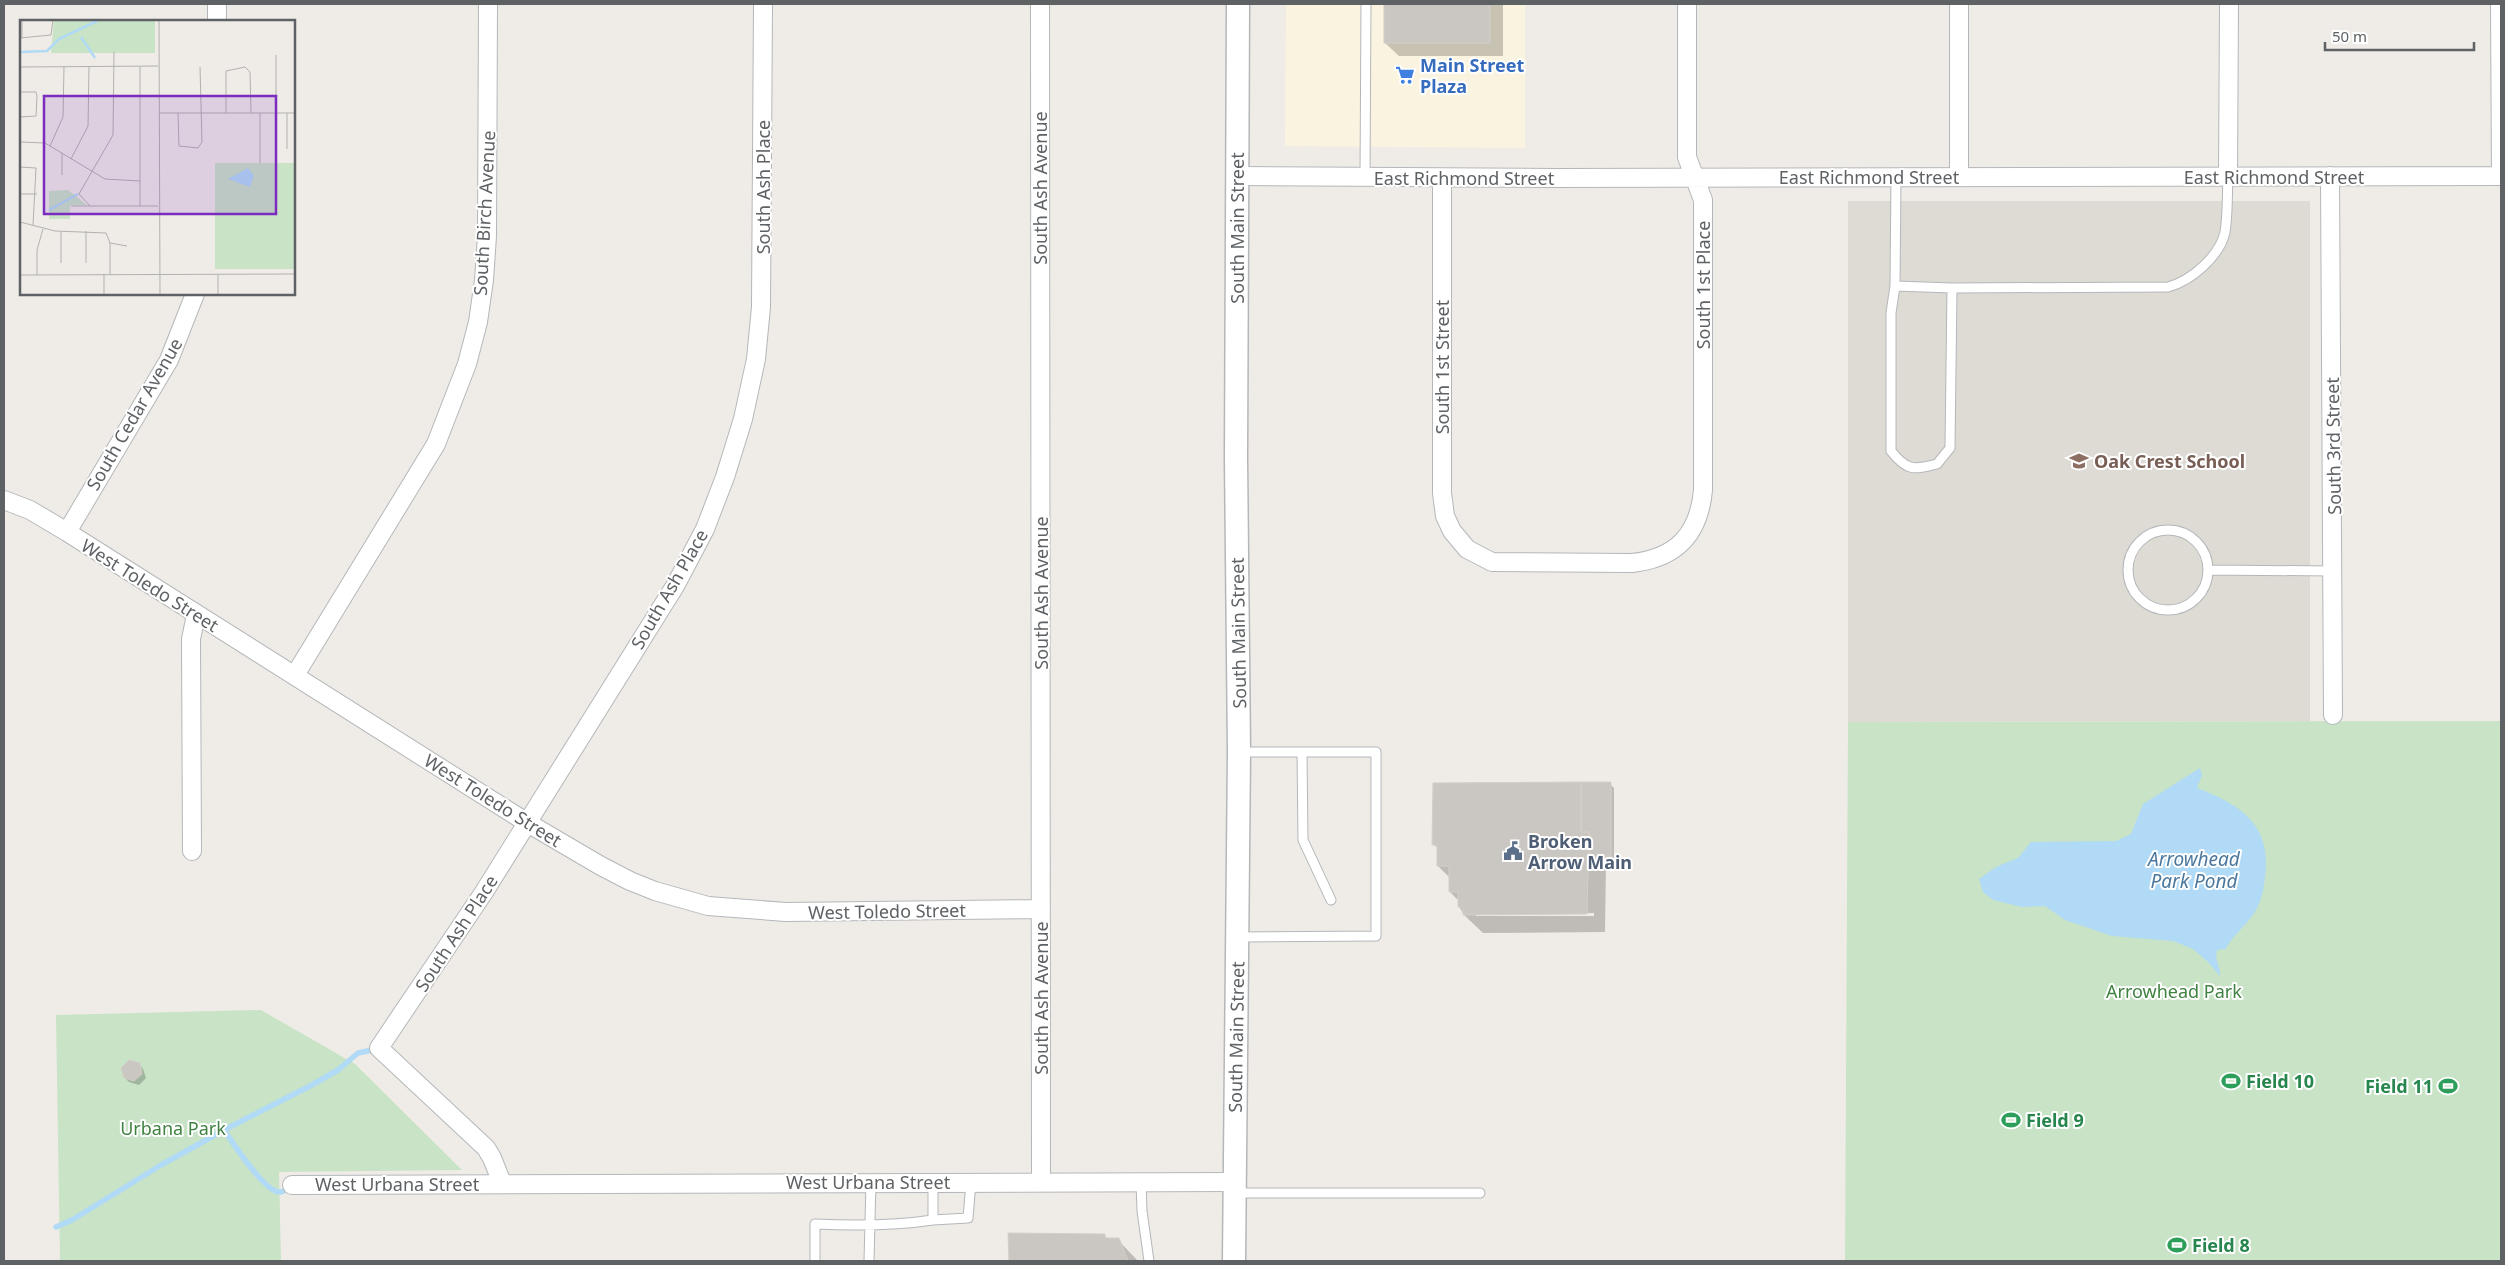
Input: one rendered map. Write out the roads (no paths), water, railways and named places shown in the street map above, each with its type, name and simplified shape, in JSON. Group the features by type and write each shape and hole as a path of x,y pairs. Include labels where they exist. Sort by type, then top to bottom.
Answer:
{"street":[{"path":"217,4 217,20"},
{"name":"South Birch Avenue","path":"295,675 436,444 467,364 478,322 487,245 488,4"},
{"name":"South Ash Place","path":"379,1048 484,892 675,586 705,529 725,477 743,420 756,359 761,307 763,4"},
{"name":"South Ash Avenue","path":"1040,4 1041,1182"},
{"name":"South Main Street","path":"1234,1261 1239,752 1236,468 1238,4"},
{"name":"South 1st Place","path":"1666,555 1685,541 1698,520 1703,490 1703,200 1687,157 1687,4"},
{"path":"1959,4 1959,177"},
{"path":"2228,177 2229,4"},
{"path":"2500,4 2501,176"},
{"name":"East Richmond Street","path":"1238,176 1442,178 2501,176"},
{"name":"South 3rd Street","path":"2330,176 2334,571 2333,715"},
{"name":"South 1st Street","path":"1442,178 1442,492 1445,516 1452,531 1467,549 1492,562 1632,563 1648,561 1666,555"},
{"name":"South Cedar Avenue","path":"66,532 169,360 195,295"},
{"name":"West Toledo Street","path":"4,500 30,510 66,532 526,822 601,866 655,891 708,906 786,912 1041,909"},
{"path":"192,852 191,639 196,615"},
{"name":"West Urbana Street","path":"379,1048 486,1148 502,1183"},
{"name":"West Urbana Street","path":"292,1185 1141,1182 1234,1188"}],"lane":[{"path":"1365,177 1366,4"},
{"path":"1896,177 1895,286 1891,313 1891,451 1902,465 1913,468 1937,464 1950,448 1952,288"},
{"path":"1895,286 1952,288 2168,287 2178,285 2193,275 2216,251 2222,241 2225,232 2228,177"},
{"path":"2168,530 2184,533 2197,541 2206,554 2209,570 2206,585 2197,598 2184,607 2168,610 2153,607 2140,598 2131,585 2128,570 2131,555 2140,542 2153,533 2168,530"},
{"path":"2209,570 2334,571"},
{"path":"1237,937 1376,936 1376,752 1239,752"},
{"path":"1302,752 1303,840 1331,900"},
{"path":"869,1261 871,1182"},
{"path":"933,1182 933,1220"},
{"path":"815,1261 814,1224 902,1225 933,1220 968,1218 970,1182"},
{"path":"1141,1182 1142,1211 1149,1261"},
{"path":"1234,1188 1480,1193"}],"water":[{"name":"Arrowhead Park Pond","path":"2200,768 2202,775 2197,788 2227,801 2250,819 2258,830 2266,858 2263,889 2256,910 2226,949 2217,950 2216,957 2220,976 2193,949 2173,941 2112,936 2065,920 2045,906 2022,907 1993,900 1983,892 1979,879 1996,867 2018,858 2031,842 2116,841 2131,834 2143,804"}],"waterway":[{"path":"56,1227 72,1220 161,1165 338,1070 358,1053 377,1049"},
{"path":"224,1130 266,1185 280,1192 290,1186"}],"place":[{"name":"Main Street Plaza","path":"1405,75"},
{"name":"Oak Crest School","path":"2079,461"},
{"name":"Broken Arrow Main","path":"1513,851"},
{"name":"Field 10","path":"2231,1081"},
{"name":"Field 11","path":"2448,1086"},
{"name":"Field 9","path":"2011,1120"},
{"name":"Field 8","path":"2177,1245"}],"park label":[{"name":"Arrowhead Park","path":"2174,991"},
{"name":"Urbana Park","path":"173,1128"}]}
